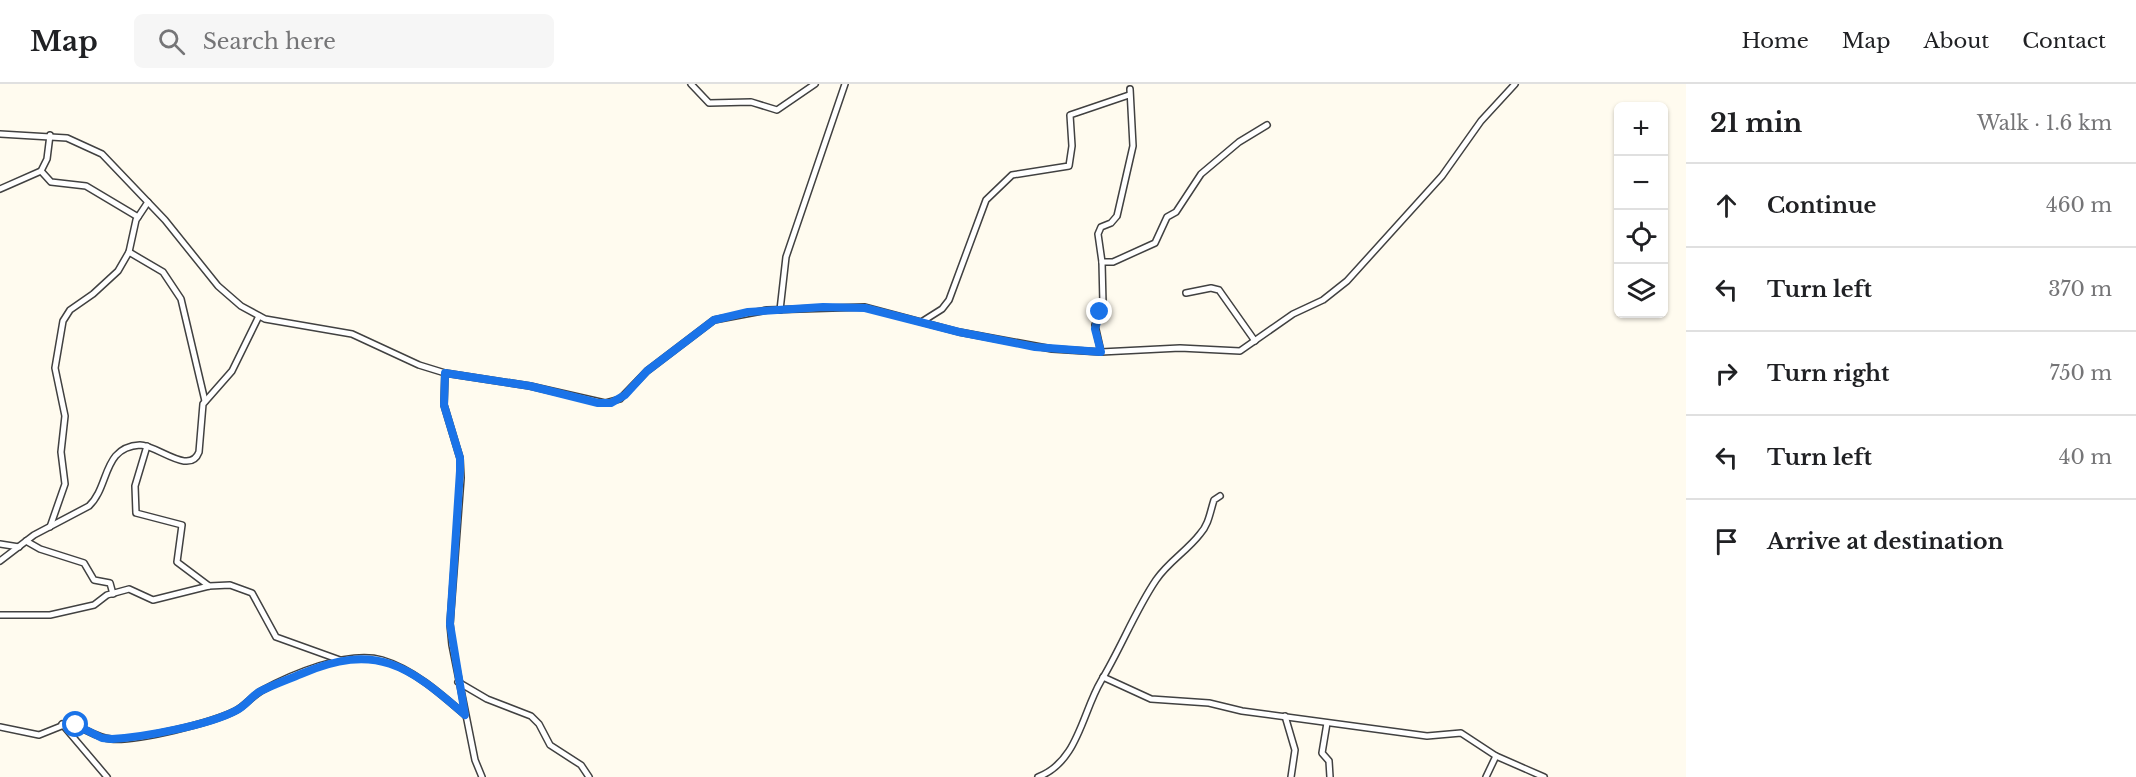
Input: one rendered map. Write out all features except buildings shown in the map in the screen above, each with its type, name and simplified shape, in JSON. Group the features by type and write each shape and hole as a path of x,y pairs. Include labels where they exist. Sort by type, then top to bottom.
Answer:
{"street":[{"path":"690,84 709,103 751,102 773,111 781,109 815,84"},
{"path":"780,310 786,257 845,84"},
{"path":"0,134 50,135 92,147 148,202 218,286 241,306 259,316 281,324 352,334 419,365 445,373 530,386 598,403 611,403 625,395 647,371 714,320 748,312 823,307 865,308 959,332 1027,346 1101,352 1180,348 1230,353 1240,351 1293,314 1323,300 1347,281 1442,176 1481,121 1515,84"},
{"path":"922,321 942,309 950,300 986,200 1012,175 1069,166 1072,146 1071,114 1129,92 1133,146 1117,216 1111,223 1101,226 1098,234 1102,262 1103,304 1095,325 1101,352"},
{"path":"1102,262 1113,262 1155,243 1168,215 1176,212 1201,174 1239,142 1267,125"},
{"path":"0,189 41,171 46,159 50,135"},
{"path":"41,171 44,177 51,182 86,186 138,217"},
{"path":"50,527 65,484 62,452 65,416 55,368 63,321 70,310 118,272 129,252 138,217 148,202"},
{"path":"129,252 163,272 181,299 205,401"},
{"path":"1186,292 1211,288 1219,290 1255,341"},
{"path":"0,561 26,541 92,503 107,468 117,453 130,447 147,446 180,460 193,461 199,452 201,412 205,401 232,371 259,316"},
{"path":"445,373 444,405 460,458 450,614 452,645 475,760 482,777"},
{"path":"147,446 135,486 136,513 182,525 177,562 209,586"},
{"path":"1038,777 1056,769 1066,755 1103,677 1155,581 1199,536 1209,519 1214,500 1220,496"},
{"path":"26,541 40,549 84,563 94,580 110,582 112,594"},
{"path":"0,544 19,547"},
{"path":"0,615 54,614 93,604 112,594 133,589 153,600 209,586 230,585 247,590 267,617 276,637 340,660"},
{"path":"0,727 39,735 62,724 76,725 102,738 112,739 186,726 231,712 269,687 340,660 374,658 395,665 429,685 465,715"},
{"path":"1103,677 1151,699 1209,703 1242,711 1426,736 1461,733 1496,756 1544,777"},
{"path":"458,682 493,701 531,716 539,724 550,745 581,765 589,777"},
{"path":"1285,716 1295,750 1291,777"},
{"path":"1327,723 1322,753 1329,761 1330,777"},
{"path":"62,724 107,777"},
{"path":"1486,777 1496,756"}],"route":[{"path":"76,725 102,738 112,739 146,735 186,726 238,709 259,692 305,672 340,660 356,658 374,658 395,665 429,685 465,715 450,624 461,478 460,458 444,405 445,373 530,386 598,403 611,403 625,395 647,371 714,320 748,312 823,307 865,308 959,332 1019,344 1101,352 1095,329 1100,312"}]}
